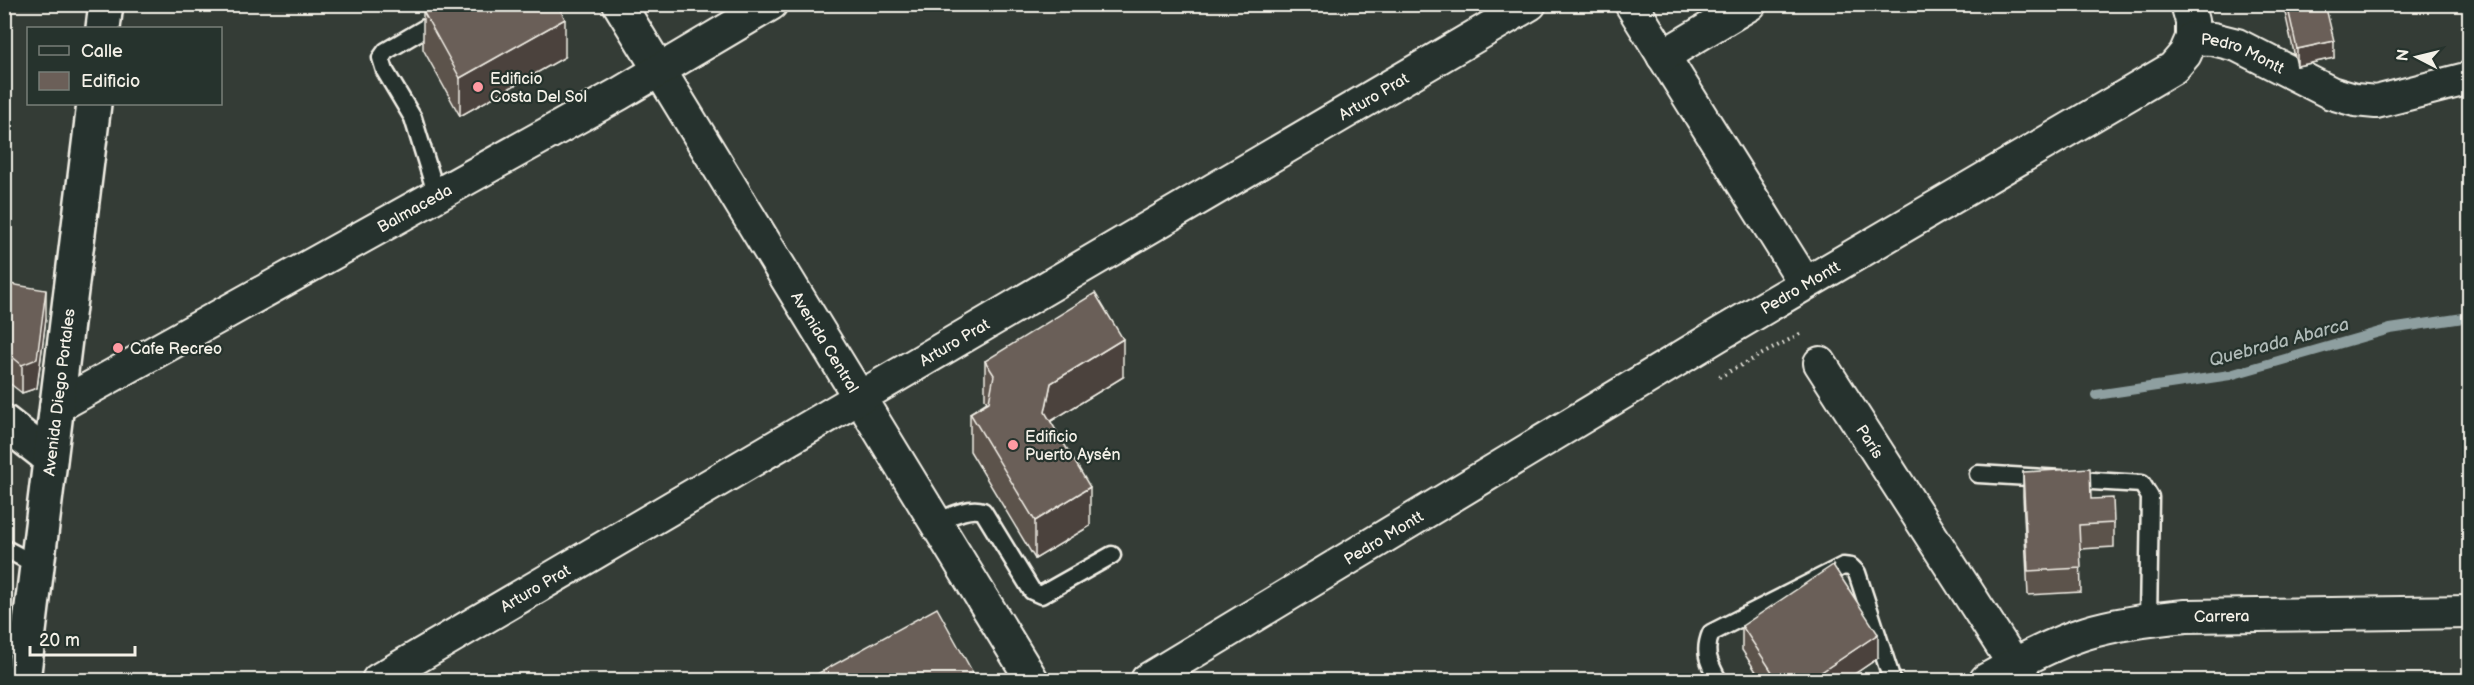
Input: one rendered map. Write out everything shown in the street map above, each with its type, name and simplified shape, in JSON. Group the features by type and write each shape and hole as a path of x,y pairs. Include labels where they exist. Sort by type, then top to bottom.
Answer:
{"street":[{"path":"103,27 106,4"},
{"name":"Avenida Central","path":"620,4 1032,681"},
{"name":"Balmaceda","path":"56,407 660,70 771,4"},
{"name":"Arturo Prat","path":"390,678 860,398 1530,4"},
{"path":"1631,4 1805,284"},
{"path":"1663,56 1750,4"},
{"path":"2187,4 2192,21 2192,38"},
{"name":"Pedro Montt","path":"1147,681 1805,284 2173,68 2185,54 2192,38 2213,39 2237,45 2331,93 2355,99 2376,102 2469,78"},
{"name":"Avenida Diego Portales","path":"22,681 94,105"},
{"name":"París","path":"1820,363 2020,672"},
{"path":"4,422 50,459"},
{"name":"Carrera","path":"1986,681 2020,672 2086,633 2148,620 2186,616 2469,612"}],"lane":[{"path":"436,196 413,118 385,71 381,58 387,51 466,4"},
{"path":"1978,474 2142,484 2150,497 2148,620"},
{"path":"935,523 960,513 983,510 1032,591 1041,595 1113,555"},
{"path":"4,548 36,565"},
{"path":"1718,681 1706,656 1706,645 1711,633 1843,566 1851,567 1857,573 1892,681"}],"path":[{"path":"1715,380 1801,333 1820,363"}],"building":[{"path":"435,4 557,4 565,19 460,78 423,11"},
{"path":"2287,4 2325,4 2334,41 2297,49"},
{"path":"4,283 46,290 37,359 22,365 4,350"},
{"path":"1095,293 1123,339 1051,383 1045,412 1090,487 1035,521 970,413 989,402 994,375 985,361"},
{"path":"2090,468 2091,499 2113,498 2114,523 2079,525 2081,568 2028,571 2023,472"},
{"path":"1833,565 1878,634 1808,681 1778,681 1742,626"},
{"path":"937,608 973,673 959,681 809,681 808,679"}],"waterway":[{"name":"Quebrada Abarca","path":"2096,395 2230,375 2390,329 2470,317"}],"place":[{"name":"Edificio Costa Del Sol","path":"478,87"},
{"name":"Cafe Recreo","path":"118,348"},
{"name":"Edificio Puerto Aysén","path":"1013,445"}]}
